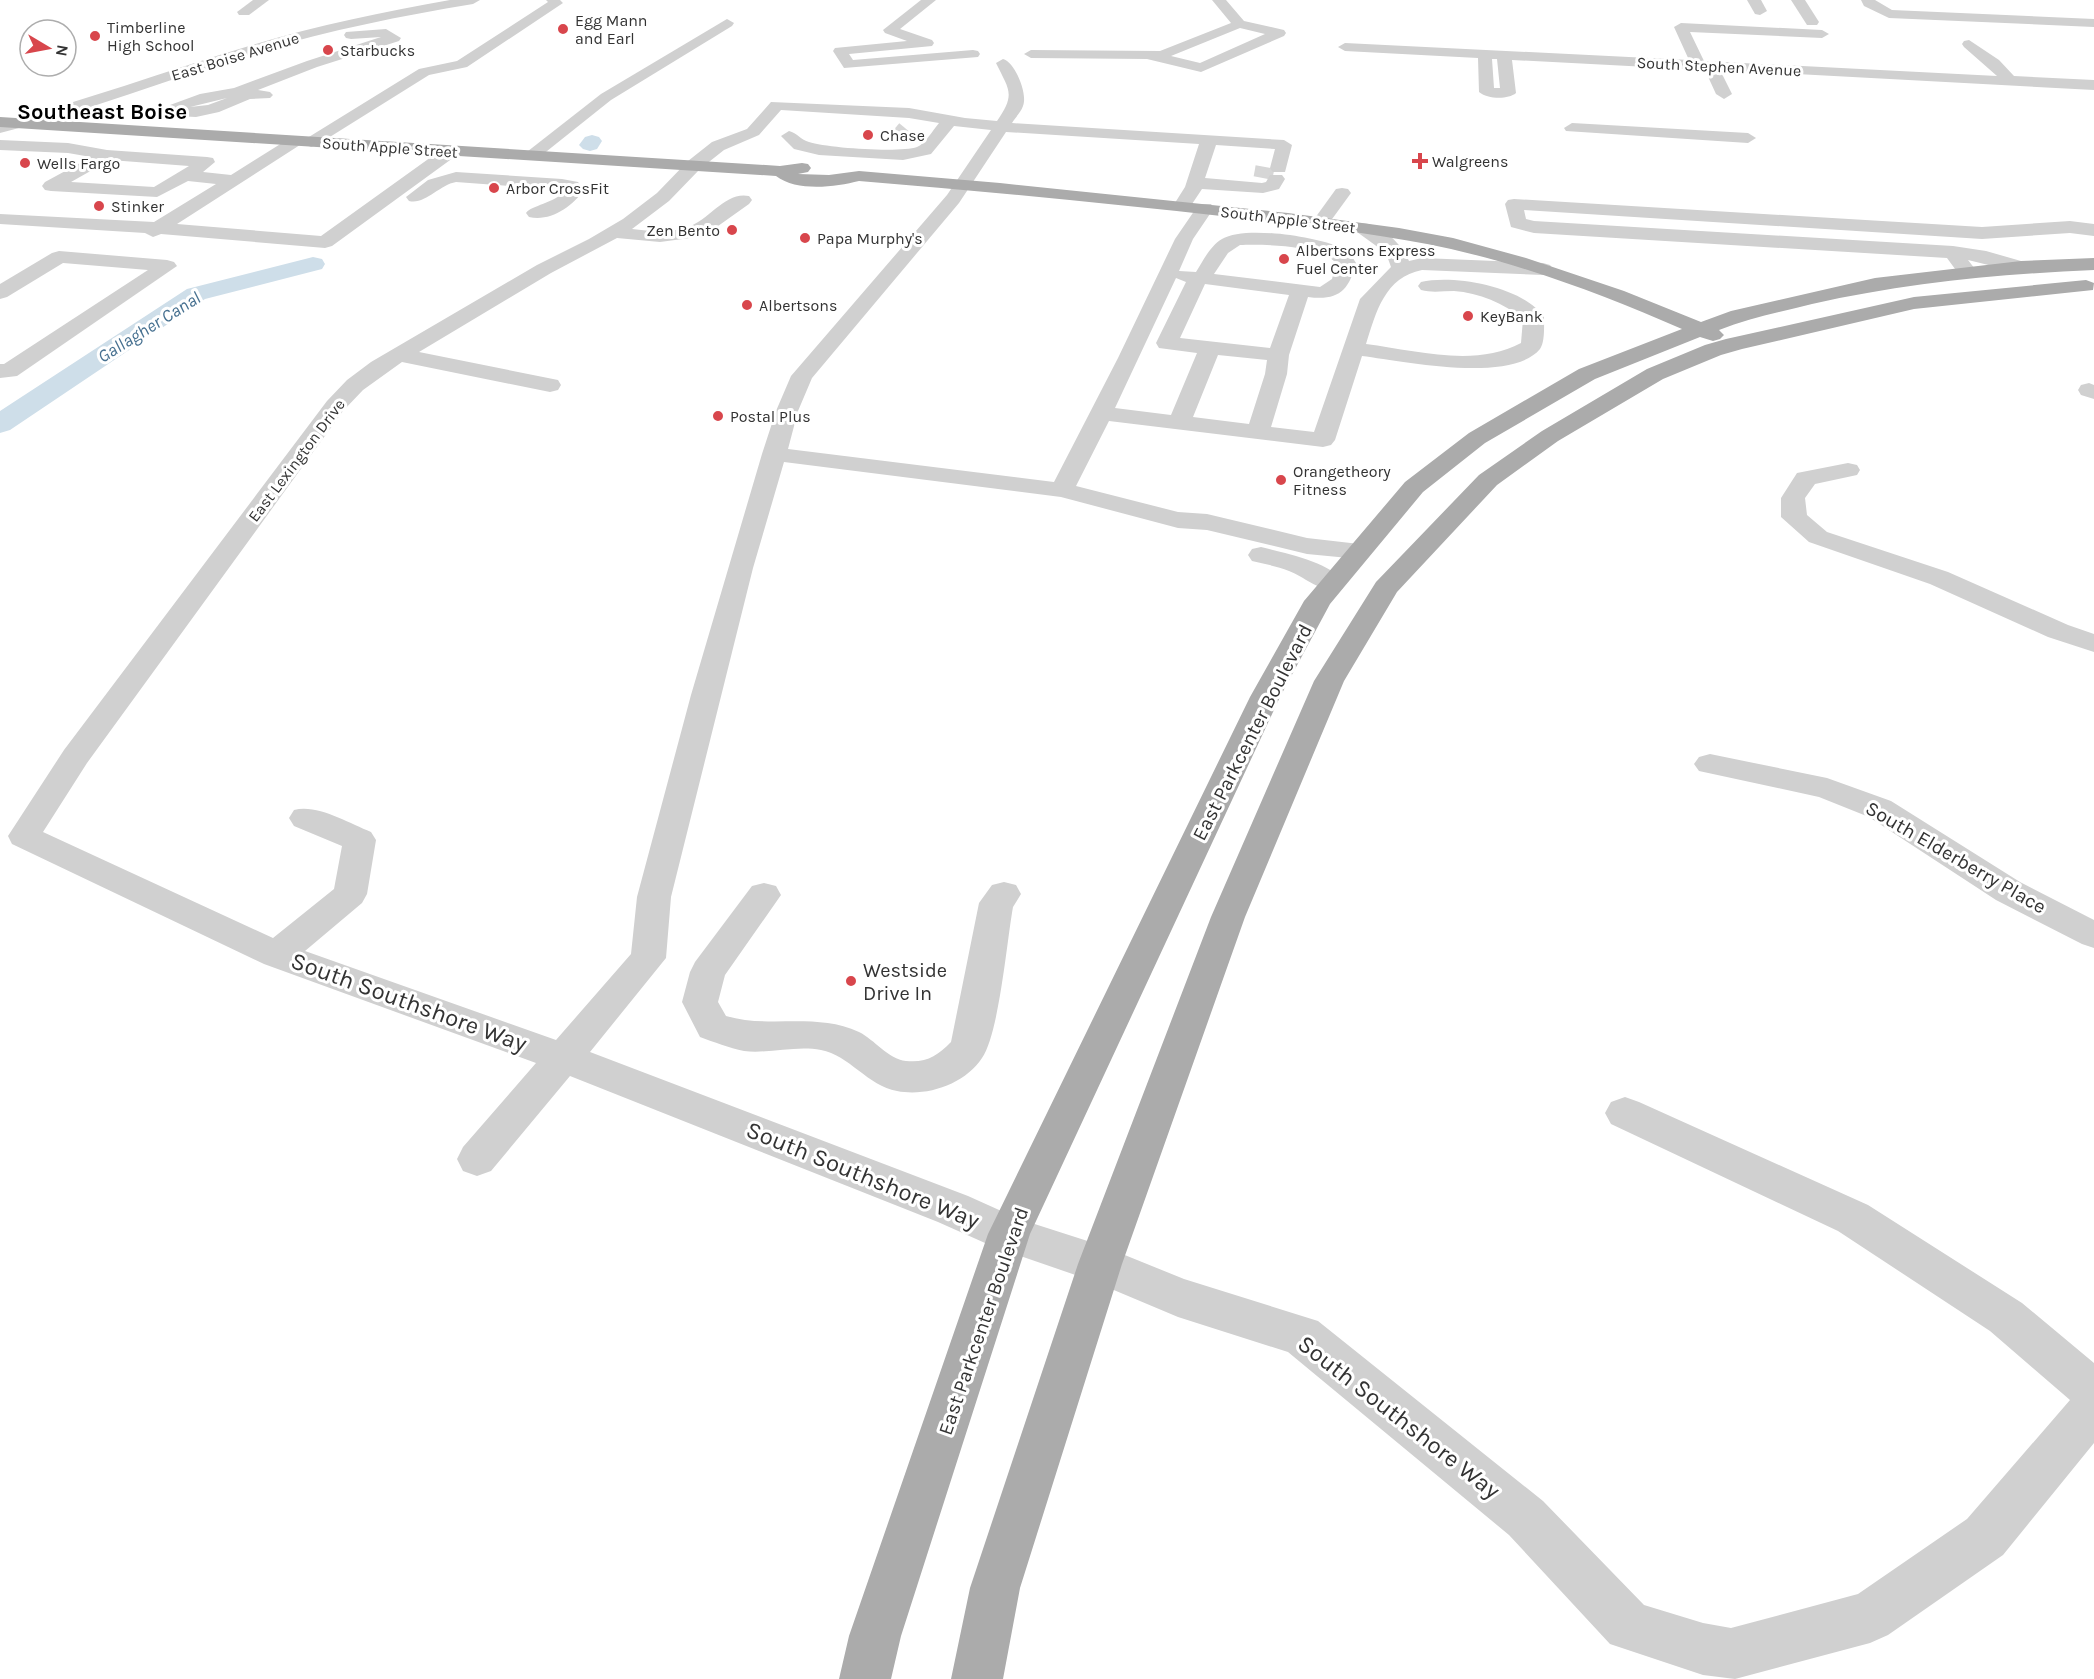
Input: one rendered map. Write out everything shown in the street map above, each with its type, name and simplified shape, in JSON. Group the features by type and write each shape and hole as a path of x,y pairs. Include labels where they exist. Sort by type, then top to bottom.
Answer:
{"main road":[{"name":"South Apple Street","path":"0,122 780,171 787,177 838,181 859,176 1205,208 1321,222 1454,245 1543,269 1635,301 1734,344"},
{"name":"East Parkcenter Boulevard","path":"865,1679 875,1636 1009,1234 1265,697 1318,601 1414,487 1477,438 1587,374 1738,315 1875,284 2020,267 2094,264"},
{"path":"977,1679 995,1588 1100,1264 1233,907 1329,681 1386,588 1488,480 1550,436 1655,374 1713,350 1734,344 1914,303 2094,285"}],"street":[{"path":"244,12 262,0"},
{"name":"East Boise Avenue","path":"0,128 291,38 397,13 473,0"},
{"path":"107,261 233,180 424,72 462,64 556,3 552,0"},
{"path":"928,0 890,30 951,51 973,53"},
{"path":"1219,0 1239,24"},
{"path":"1798,0 1812,22"},
{"path":"1868,0 1869,3 1889,14 2094,22"},
{"path":"531,155 606,97 727,23"},
{"path":"1017,47 1024,48 1031,54 1144,54 1162,55 1239,24 1279,33 1201,68 1144,54"},
{"path":"1724,94 1681,27 1822,34"},
{"path":"265,95 242,93 312,64 394,38 386,33 355,34 303,48 290,58"},
{"path":"927,43 840,51 849,65 973,53 989,46"},
{"path":"1969,44 1994,63 2010,81"},
{"name":"South Stephen Avenue","path":"1345,47 2094,85"},
{"path":"241,53 271,60"},
{"path":"973,53 977,59 1003,63 1026,59 1031,54"},
{"path":"1485,54 1487,92 1508,93 1504,55"},
{"path":"477,1159 648,958 654,897 740,568 787,411 802,376 964,185 1016,105 1017,91 1003,63"},
{"path":"1799,83 1832,84 1824,71"},
{"path":"753,132 777,105 828,108 917,131"},
{"path":"804,131 828,108"},
{"path":"753,132 804,131 824,147 917,131 1002,126 1278,145 1271,173 1273,186 1236,187 1196,183"},
{"path":"1572,128 1748,138"},
{"path":"804,131 809,148 828,152 903,155 925,150 917,131"},
{"name":"East Lexington Drive","path":"24,836 75,757 335,406 355,385 399,355 544,269 614,232 663,197 694,165 718,146 753,132"},
{"path":"1182,206 1196,183 1209,140"},
{"path":"0,145 68,148 107,155 207,162 157,192 51,186"},
{"path":"0,217 325,242 452,151"},
{"path":"0,217 107,155"},
{"path":"185,176 233,180"},
{"path":"407,204 432,184 445,178 456,177 562,184 572,186 575,190 567,201 552,210 535,213"},
{"path":"1321,222 1342,193"},
{"path":"614,232 645,236 696,230 705,226 736,202 743,200"},
{"path":"2020,267 1953,252 1534,227 1517,223 1514,204 1982,233 2070,227 2094,230"},
{"path":"1062,490 1101,413 1146,360 1168,274 1184,239 1205,208"},
{"path":"1364,228 1396,250 1400,256 1401,268"},
{"path":"1206,357 1167,343 1199,278 1221,249 1231,242 1238,239 1261,240 1319,248 1343,256 1346,263 1341,282 1324,293"},
{"path":"1953,252 1968,273"},
{"path":"0,293 59,257 167,266 9,371 0,371"},
{"path":"1101,413 1323,440 1353,349 1377,292 1401,268 1422,264 1543,269"},
{"path":"1168,274 1324,293 1377,292 1398,287 1432,285 1469,288 1497,294 1522,306 1534,317 1531,346 1518,354 1499,360 1475,362 1353,349"},
{"path":"1258,432 1301,291"},
{"path":"399,355 550,385"},
{"path":"1146,360 1206,357 1277,365"},
{"path":"1179,422 1206,357"},
{"path":"774,453 1062,490 1178,520 1208,522 1307,546 1359,551"},
{"path":"1848,470 1806,478 1792,498 1794,517 1818,537 1939,578 2058,631 2094,643"},
{"path":"1178,520 1195,537 1298,565 1332,583"},
{"name":"South Elderberry Place","path":"1710,764 1827,788 1880,809 2008,891 2094,935"},
{"path":"278,955 350,894 359,840 305,818"},
{"name":"South Southshore Way","path":"24,836 278,955 565,1058 953,1209 1009,1234 1100,1264 1178,1297 1302,1336 1526,1518 1628,1626 1703,1649 1731,1654 1870,1617 1985,1537 2094,1407"},
{"path":"764,895 708,972 700,1002 713,1027 744,1036 820,1035 846,1043 897,1076 924,1077 950,1067 968,1049 975,1023 996,903 1004,894"},
{"path":"1625,1113 1853,1218 2006,1317 2094,1392"}],"waterway":[{"name":"Gallagher Canal","path":"590,145 592,141"},
{"name":"Gallagher Canal","path":"0,424 196,294 313,264"}],"tunnel":[{"path":"900,134 905,128"},
{"path":"1263,178 1265,167"}],"place":[{"name":"Egg Mann and Earl","path":"563,29"},
{"name":"Timberline High School","path":"95,36"},
{"name":"Starbucks","path":"328,50"},
{"name":"Chase","path":"868,135"},
{"name":"Walgreens","path":"1420,161"},
{"name":"Wells Fargo","path":"25,163"},
{"name":"Arbor CrossFit","path":"494,188"},
{"name":"Stinker","path":"99,206"},
{"name":"Zen Bento","path":"732,230"},
{"name":"Papa Murphy's","path":"805,238"},
{"name":"Albertsons Express Fuel Center","path":"1284,259"},
{"name":"Albertsons","path":"747,305"},
{"name":"KeyBank","path":"1468,316"},
{"name":"Postal Plus","path":"718,416"},
{"name":"Orangetheory Fitness","path":"1281,480"},
{"name":"Westside Drive In","path":"851,981"}],"district":[{"name":"Southeast Boise","path":"102,111"}]}
